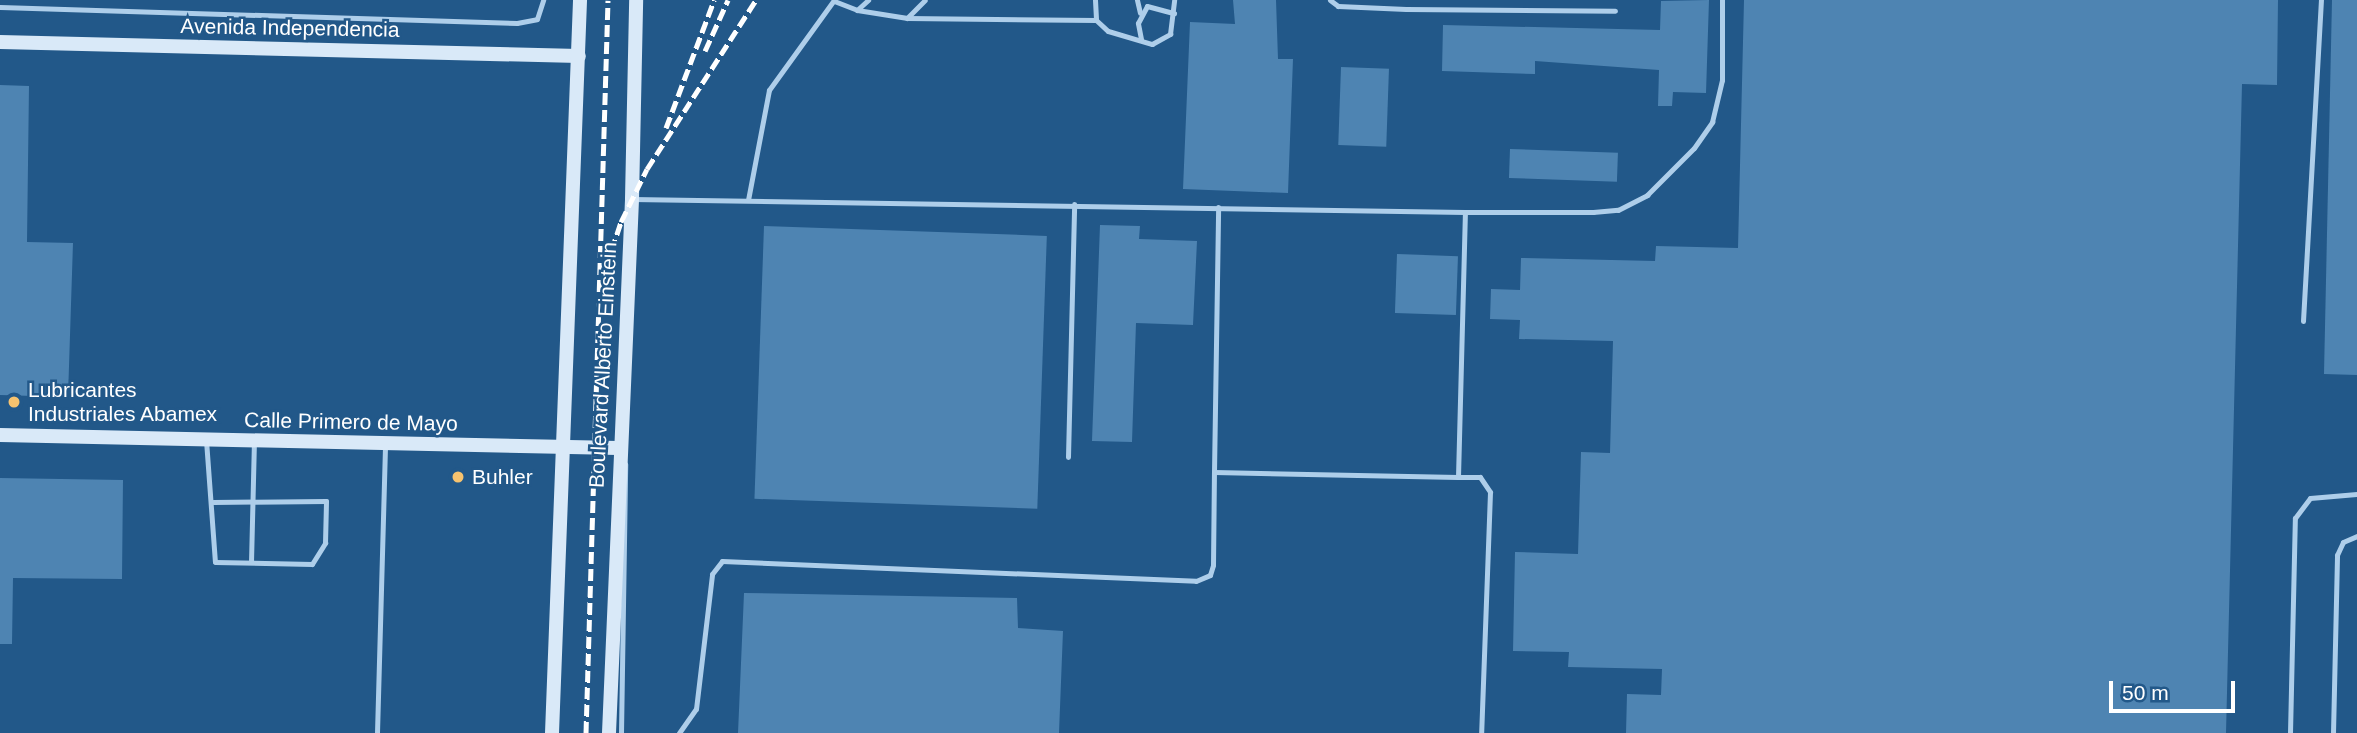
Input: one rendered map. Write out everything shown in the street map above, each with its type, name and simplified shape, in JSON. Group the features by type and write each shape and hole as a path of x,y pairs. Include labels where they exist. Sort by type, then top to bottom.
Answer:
{"main road":[{"name":"Boulevard Alberto Einstein","path":"552,733 580,0"},
{"name":"Boulevard Alberto Einstein","path":"609,733 618,448 632,199 636,0"},
{"name":"Avenida Independencia","path":"0,42 579,56"},
{"name":"Calle Primero de Mayo","path":"0,435 618,448"}],"lane":[{"path":"0,7 517,23 537,19 543,0"},
{"path":"748,200 769,90 834,0 857,10 907,18 1096,20 1108,31 1152,44 1170,34 1174,0"},
{"path":"857,10 868,0"},
{"path":"907,18 925,0"},
{"path":"1095,0 1096,20"},
{"path":"1137,0 1140,39"},
{"path":"1330,0 1338,6 1406,9 1615,11"},
{"path":"1403,0 1406,9"},
{"path":"632,199 1465,212 1605,211 1632,205 1647,195 1686,157 1712,122 1722,80 1722,0"},
{"path":"2303,321 2321,0"},
{"path":"1140,13 1156,5 1174,13"},
{"path":"1068,457 1073,204"},
{"path":"679,733 696,709 712,573 722,561 1196,581 1210,575 1213,565 1218,207"},
{"path":"1458,477 1465,212"},
{"path":"206,440 213,502 215,562 312,564 325,542 326,501 213,502"},
{"path":"251,562 254,441"},
{"path":"377,733 386,443"},
{"path":"618,448 628,474 621,733"},
{"path":"1214,472 1480,477 1490,492 1481,733"},
{"path":"2290,733 2295,518 2310,498 2357,494"},
{"path":"2333,733 2337,555 2343,542 2357,536"}],"building":[{"path":"1233,0 1276,0 1278,59 1293,59 1288,193 1183,189 1190,22 1235,24"},
{"path":"1709,0 1706,93 1673,92 1672,106 1658,106 1659,70 1535,61 1535,74 1442,71 1443,25 1660,30 1661,1"},
{"path":"1744,0 2278,0 2277,85 2242,84 2226,733 1626,733 1627,694 1661,695 1662,669 1568,667 1569,652 1513,651 1515,552 1578,554 1581,452 1610,453 1613,341 1519,339 1520,320 1490,319 1491,289 1520,290 1521,258 1655,261 1656,246 1738,248"},
{"path":"2332,0 2357,0 2357,375 2324,374"},
{"path":"1341,67 1389,69 1386,147 1338,145"},
{"path":"0,85 29,86 27,242 73,243 68,397 0,395"},
{"path":"1510,149 1618,153 1617,182 1509,178"},
{"path":"1100,225 1140,226 1139,239 1197,241 1193,325 1136,323 1132,442 1092,441"},
{"path":"764,226 1047,236 1037,509 754,499"},
{"path":"1397,254 1458,256 1456,315 1395,313"},
{"path":"0,478 123,480 122,579 13,578 12,644 0,644"},
{"path":"744,593 1017,598 1018,628 1063,631 1059,733 738,733"}],"railway":[{"path":"586,733 608,0"},
{"path":"666,128 714,0"},
{"path":"705,51 728,0"},
{"path":"606,267 621,222 647,169 756,0"}],"place":[{"name":"Lubricantes Industriales Abamex","path":"14,402"},
{"name":"Buhler","path":"458,477"}]}
